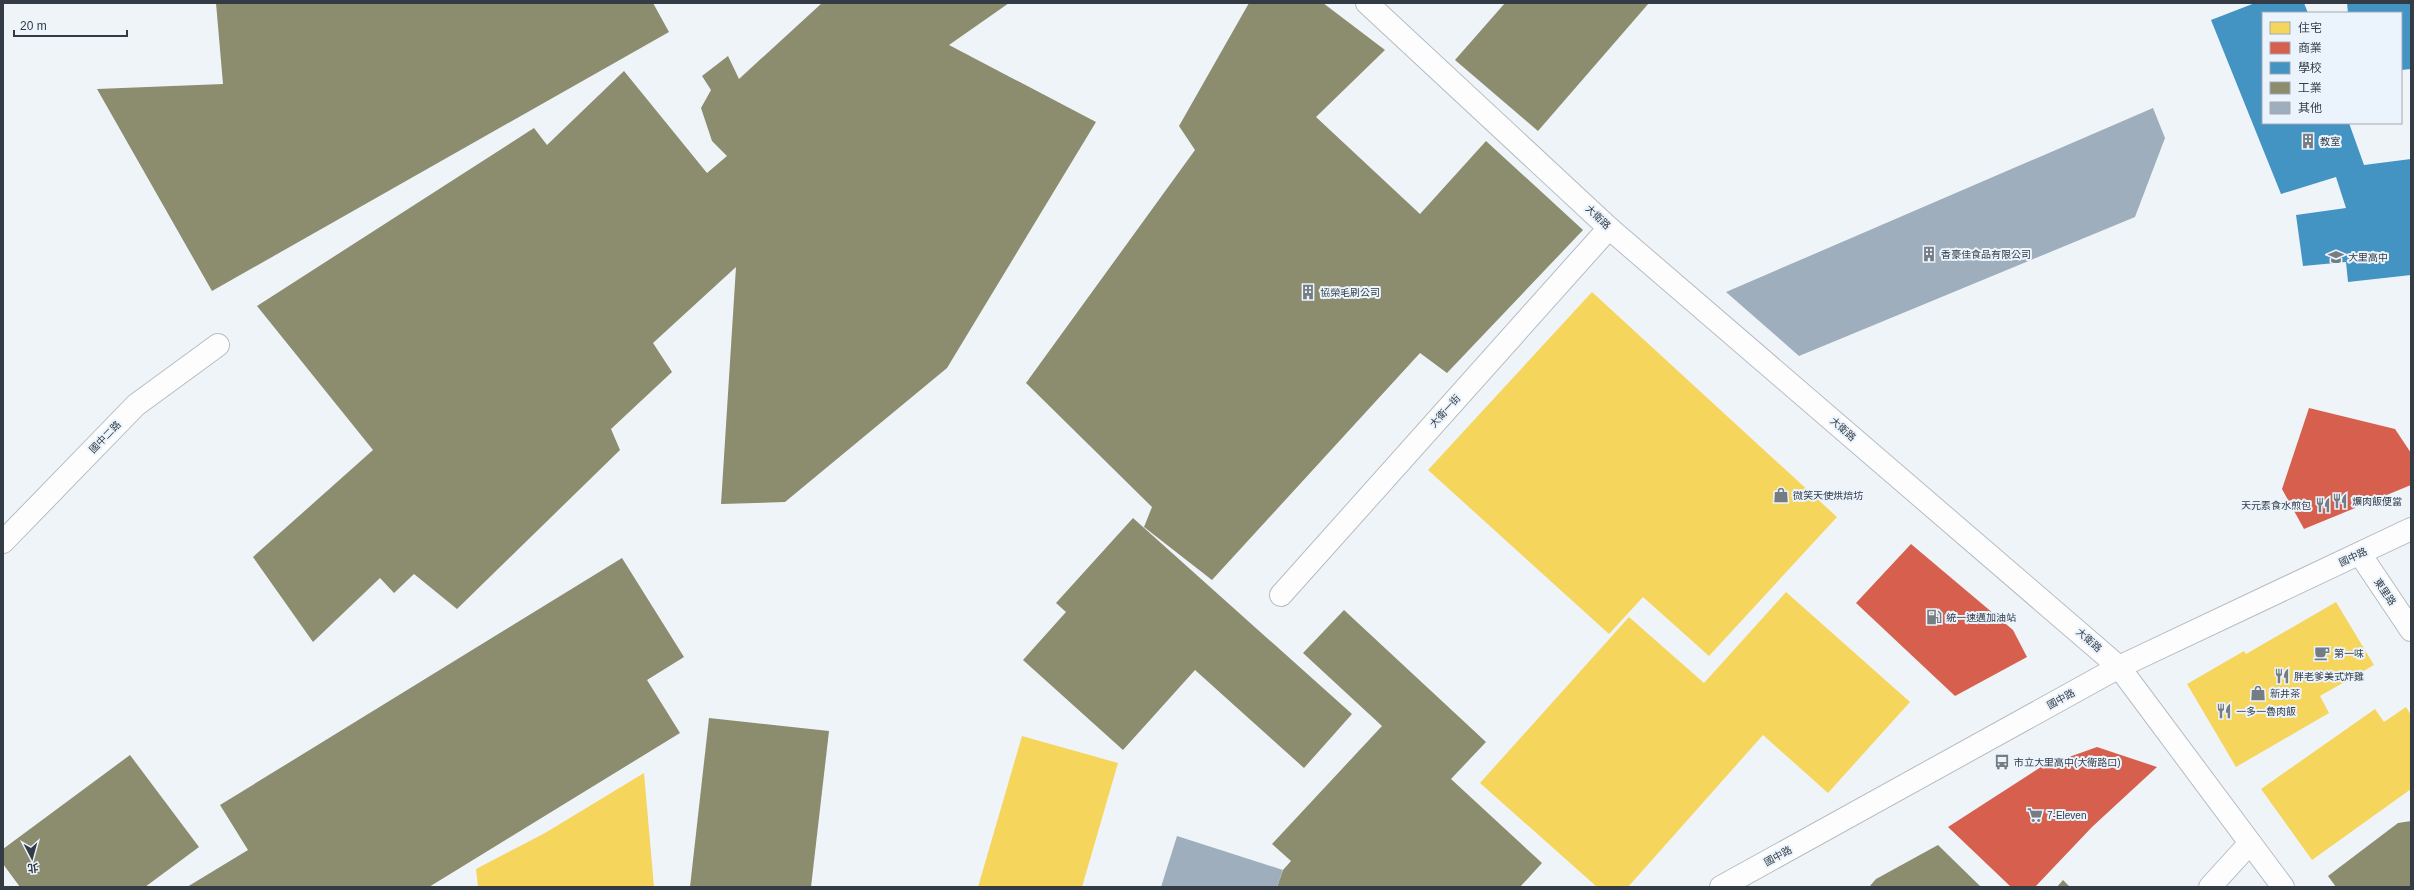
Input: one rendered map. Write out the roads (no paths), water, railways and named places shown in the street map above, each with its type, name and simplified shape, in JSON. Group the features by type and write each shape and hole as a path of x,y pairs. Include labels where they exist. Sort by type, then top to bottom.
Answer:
{"street":[{"name":"大衛路","path":"1368,3 1609,228 2120,667 2283,887"},
{"name":"大衛一街","path":"1281,595 1609,228"},
{"name":"國中二路","path":"3,542 136,405 218,345"},
{"name":"國中路","path":"1721,887 2120,667 2411,529"},
{"name":"東里路","path":"2360,554 2411,630"},
{"path":"2210,887 2250,843"}],"place":[{"name":"教室","path":"2308,141"},
{"name":"香豪佳食品有限公司","path":"1929,254"},
{"name":"大里高中","path":"2336,257"},
{"name":"協榮毛刷公司","path":"1308,292"},
{"name":"微笑天使烘焙坊","path":"1781,495"},
{"name":"爌肉飯便當","path":"2340,501"},
{"name":"天元素食水煎包","path":"2323,505"},
{"name":"統一速邁加油站","path":"1934,617"},
{"name":"第一味","path":"2322,653"},
{"name":"胖老爹美式炸雞","path":"2282,676"},
{"name":"新井茶","path":"2258,693"},
{"name":"一多一魯肉飯","path":"2224,711"},
{"name":"市立大里高中(大衛路口)","path":"2002,762"},
{"name":"7-Eleven","path":"2035,815"}]}
